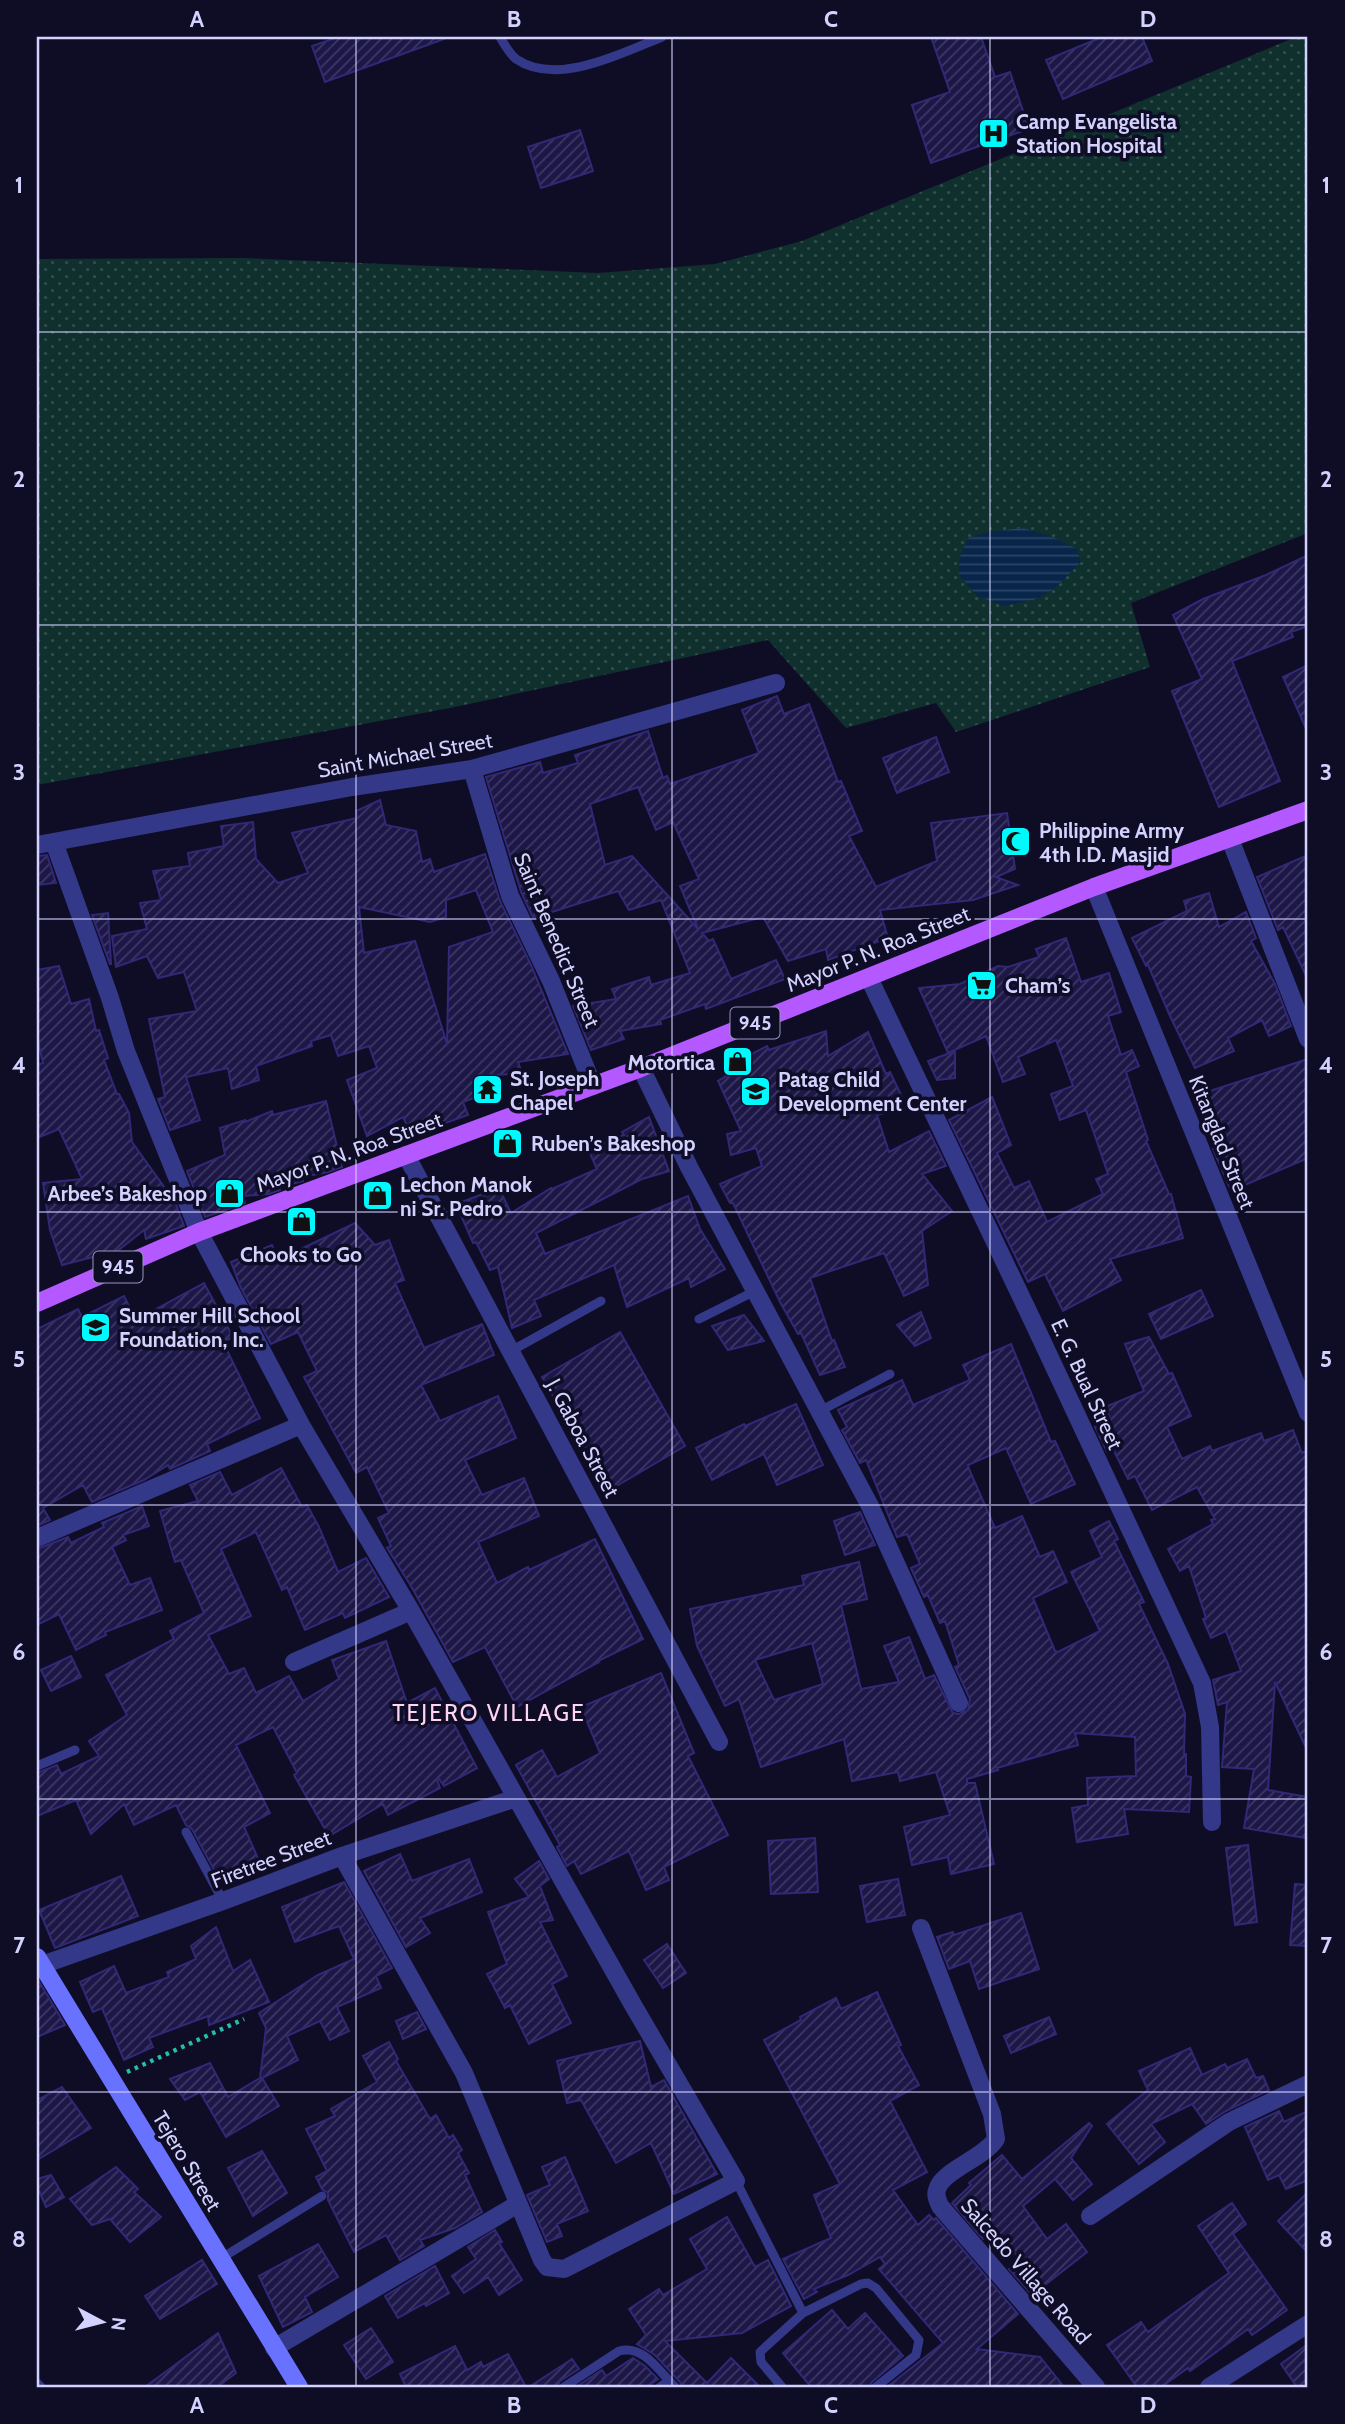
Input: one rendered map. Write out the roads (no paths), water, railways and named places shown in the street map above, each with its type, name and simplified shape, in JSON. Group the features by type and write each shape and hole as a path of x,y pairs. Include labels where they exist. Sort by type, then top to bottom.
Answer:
{"main road":[{"name":"Mayor P. N. Roa Street","path":"37,1303 199,1232 641,1068 1094,887 1308,810"},
{"name":"Tejero Street","path":"39,1961 299,2387"}],"street":[{"name":"Saint Michael Street","path":"45,844 352,787 472,769 776,684"},
{"name":"Saint Benedict Street","path":"472,769 510,895 551,981 593,1086"},
{"path":"1230,839 1308,1040"},
{"path":"45,844 110,998 126,1051 199,1232 301,1425 411,1611 736,2181 564,2269 547,2267 464,2073 342,1856"},
{"name":"Kitanglad Street","path":"1094,887 1308,1413"},
{"name":"E. G. Bual Street","path":"869,978 1202,1683 1210,1727 1212,1822"},
{"path":"641,1068 689,1167 870,1506 959,1703"},
{"name":"J. Gaboa Street","path":"406,1155 719,1742"},
{"path":"37,1538 301,1425"},
{"path":"294,1662 411,1611"},
{"name":"Firetree Street","path":"39,1961 223,1901 342,1856 516,1798"},
{"name":"Salcedo Village Road","path":"921,1928 992,2113 996,2139 991,2148 937,2186 936,2195 940,2206 1096,2387"},
{"path":"1090,2216 1229,2122 1308,2084"},
{"path":"274,2348 518,2204"},
{"path":"1209,2387 1308,2324"}],"lane":[{"path":"500,37 514,58 532,66 565,69 602,62 662,37"},
{"path":"699,1319 755,1291"},
{"path":"511,1351 601,1301"},
{"path":"820,1411 890,1374"},
{"path":"37,1766 75,1750"},
{"path":"186,1832 223,1901"},
{"path":"736,2181 803,2313"},
{"path":"220,2259 322,2196"},
{"path":"782,2387 761,2362 760,2352 803,2313 868,2283 876,2288 916,2335 919,2347 916,2355 876,2387"},
{"path":"565,2387 619,2351 628,2348 640,2351 668,2385"},
{"path":"37,2383 41,2387"}],"water":[{"path":"1023,528 1053,537 1077,549 1081,562 1054,589 1036,599 1005,606 977,596 959,575 960,557 968,538 989,532"}],"place":[{"name":"Camp Evangelista Station Hospital","path":"993,133"},
{"name":"Philippine Army 4th I.D. Masjid","path":"1016,842"},
{"name":"Cham’s","path":"982,985"},
{"name":"Motortica","path":"738,1062"},
{"name":"St. Joseph Chapel","path":"487,1090"},
{"name":"Patag Child Development Center","path":"755,1091"},
{"name":"Ruben’s Bakeshop","path":"508,1143"},
{"name":"Arbee’s Bakeshop","path":"230,1193"},
{"name":"Lechon Manok ni Sr. Pedro","path":"377,1196"},
{"name":"Chooks to Go","path":"301,1222"},
{"name":"Summer Hill School Foundation, Inc.","path":"96,1327"}],"district":[{"name":"TEJERO VILLAGE","path":"489,1713"}]}
